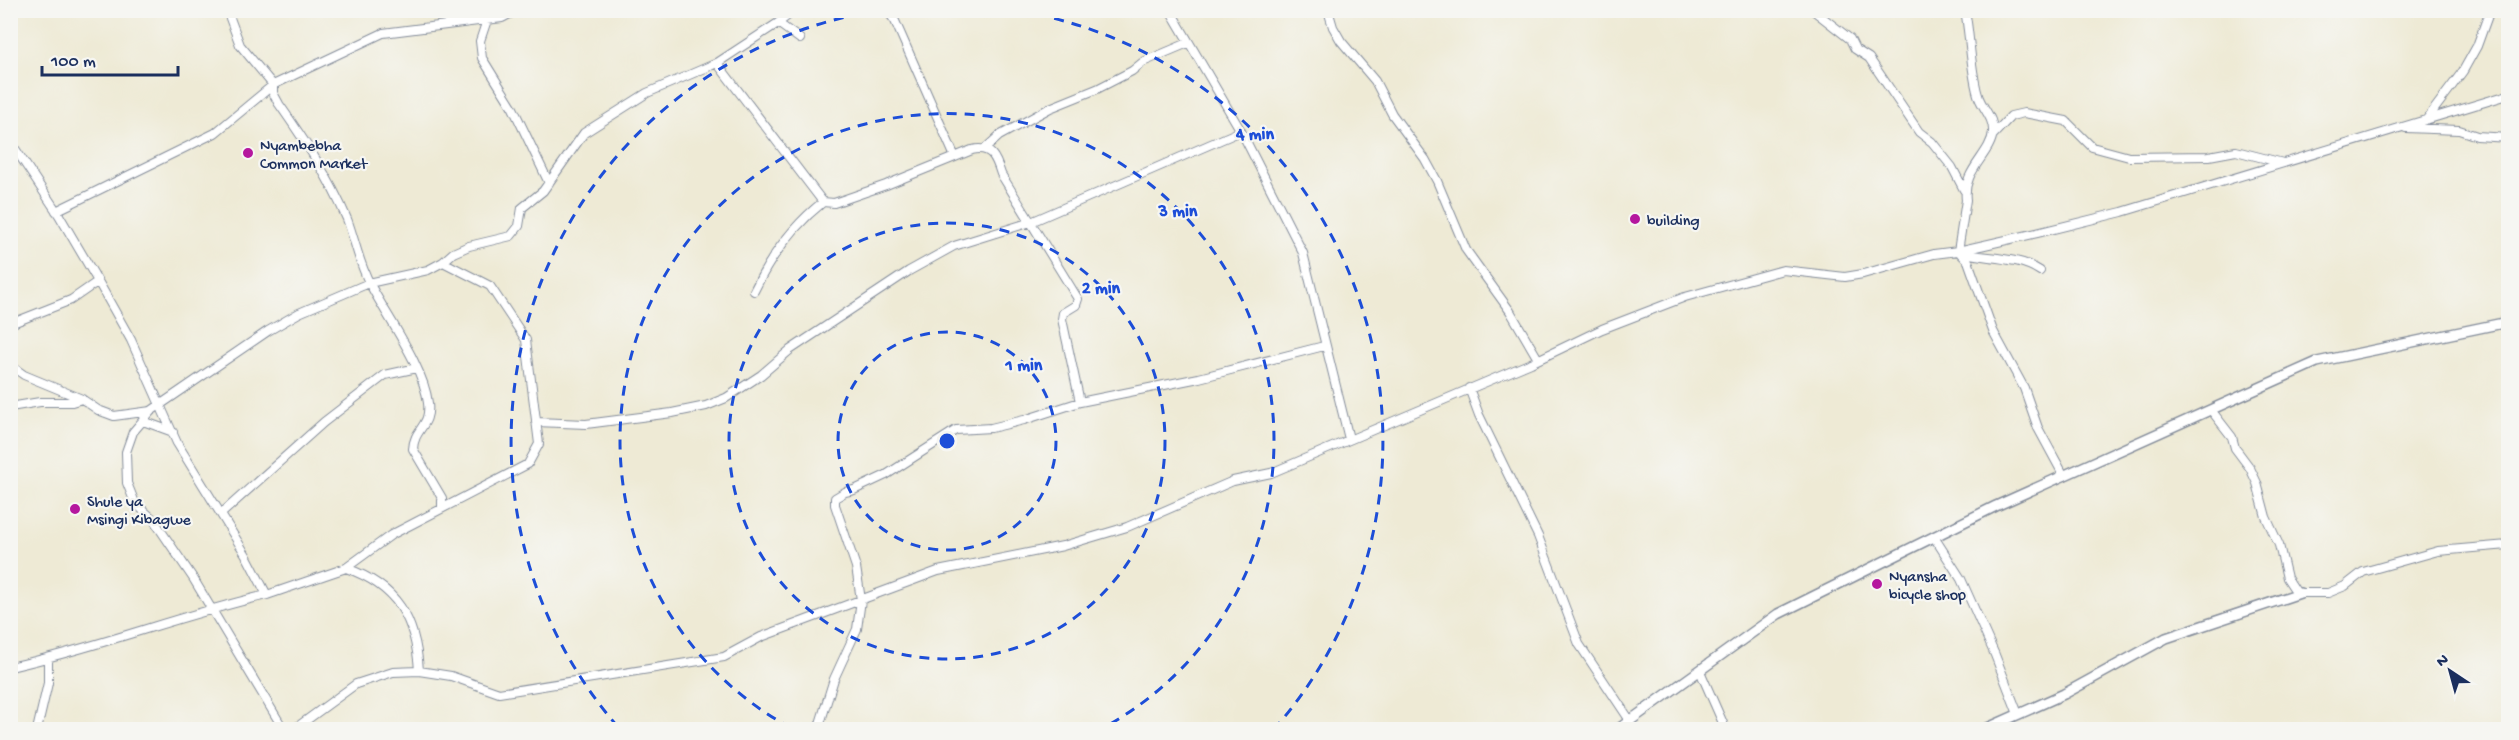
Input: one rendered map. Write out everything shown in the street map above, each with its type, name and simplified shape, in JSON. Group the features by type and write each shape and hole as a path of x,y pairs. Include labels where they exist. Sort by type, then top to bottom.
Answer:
{"street":[{"path":"227,10 240,45 273,84 273,93 279,104 326,172 349,225 369,283 424,381 428,421 416,436 413,449 438,489 442,498 442,507"},
{"path":"486,10 487,20 480,41 482,58 513,108 549,183"},
{"path":"56,211 215,133 273,84 383,33 502,18 517,10"},
{"path":"10,365 24,375 82,399 98,410 114,416 151,411 268,331 299,313 369,283 428,270 443,262 453,253 469,246 511,236 519,226 522,208 543,191 584,134 647,93 717,63 795,10"},
{"path":"887,10 896,21 955,157"},
{"path":"1170,10 1241,131 1303,253 1324,346 1349,439"},
{"path":"1328,10 1333,27 1341,41 1375,81 1392,114 1425,159 1466,250 1510,311 1538,359"},
{"path":"1813,10 1850,39 1855,49 1869,58 1919,132 1926,136 1952,167 1963,186 1966,200 1958,251"},
{"path":"1965,10 1979,98 1993,123 1993,135"},
{"path":"2427,119 2463,71 2490,10"},
{"path":"778,23 800,39"},
{"path":"717,63 823,202 834,203 972,150 986,148 999,136 1050,108 1097,89 1132,71 1143,62 1188,43"},
{"path":"293,729 356,684 393,672 419,671 451,676 499,693 724,657 761,636 938,571 1063,546 1127,526 1233,481 1270,473 1538,359 1602,329 1685,297 1783,270 1845,277 1887,269 1934,254 1958,251 2122,212 2508,95"},
{"path":"1965,192 1968,177 1993,135 2011,116 2024,113 2066,121 2092,147 2129,157 2209,156 2236,151 2284,163"},
{"path":"2401,127 2442,131 2459,130 2477,136 2508,138"},
{"path":"536,422 586,424 672,414 706,406 726,398 760,375 790,350 909,271 954,246 1031,222 1241,131"},
{"path":"10,141 56,211 99,283 131,340 173,432 267,595"},
{"path":"986,148 994,155 1001,174 1078,299 1076,305 1063,314 1062,319 1080,402"},
{"path":"754,291 761,276 799,224 823,202"},
{"path":"1958,251 1978,257 2023,262 2040,271"},
{"path":"1958,251 1968,261 1993,331 2024,388 2038,428 2064,476"},
{"path":"10,667 48,659 211,608 267,595 346,567 391,535 528,464 539,444 526,340 490,286 443,262"},
{"path":"10,324 71,300 99,283"},
{"path":"1617,729 1778,614 2064,476 2317,362 2508,322"},
{"path":"818,729 834,679 856,629 861,600 856,567 836,505 836,498 839,494 854,490 886,475 956,430 991,428 1080,402 1200,378 1324,346"},
{"path":"221,514 324,422 385,375 417,368"},
{"path":"1469,388 1477,412 1538,536 1580,644 1629,719"},
{"path":"10,407 40,402 72,402 82,399"},
{"path":"2211,410 2232,437 2235,448 2250,468 2257,483 2266,517 2280,545 2287,578 2296,593 2328,593 2345,586 2363,572 2438,551 2508,545"},
{"path":"151,411 133,432 126,452 127,483 135,503 153,519 211,608 284,729"},
{"path":"143,421 173,432"},
{"path":"1934,537 1961,579 2018,714"},
{"path":"346,567 363,574 391,593 398,601 413,633 419,671"},
{"path":"1983,729 2064,694 2166,638 2300,593"},
{"path":"37,729 48,683 48,659"},
{"path":"1700,671 1726,729"}],"place":[{"name":"Nyambebha Common Market","path":"248,153"},
{"name":"building","path":"1635,219"},
{"name":"Shule ya Msingi Kibagwe","path":"75,509"},
{"name":"Nyansha bicycle shop","path":"1877,584"}]}
